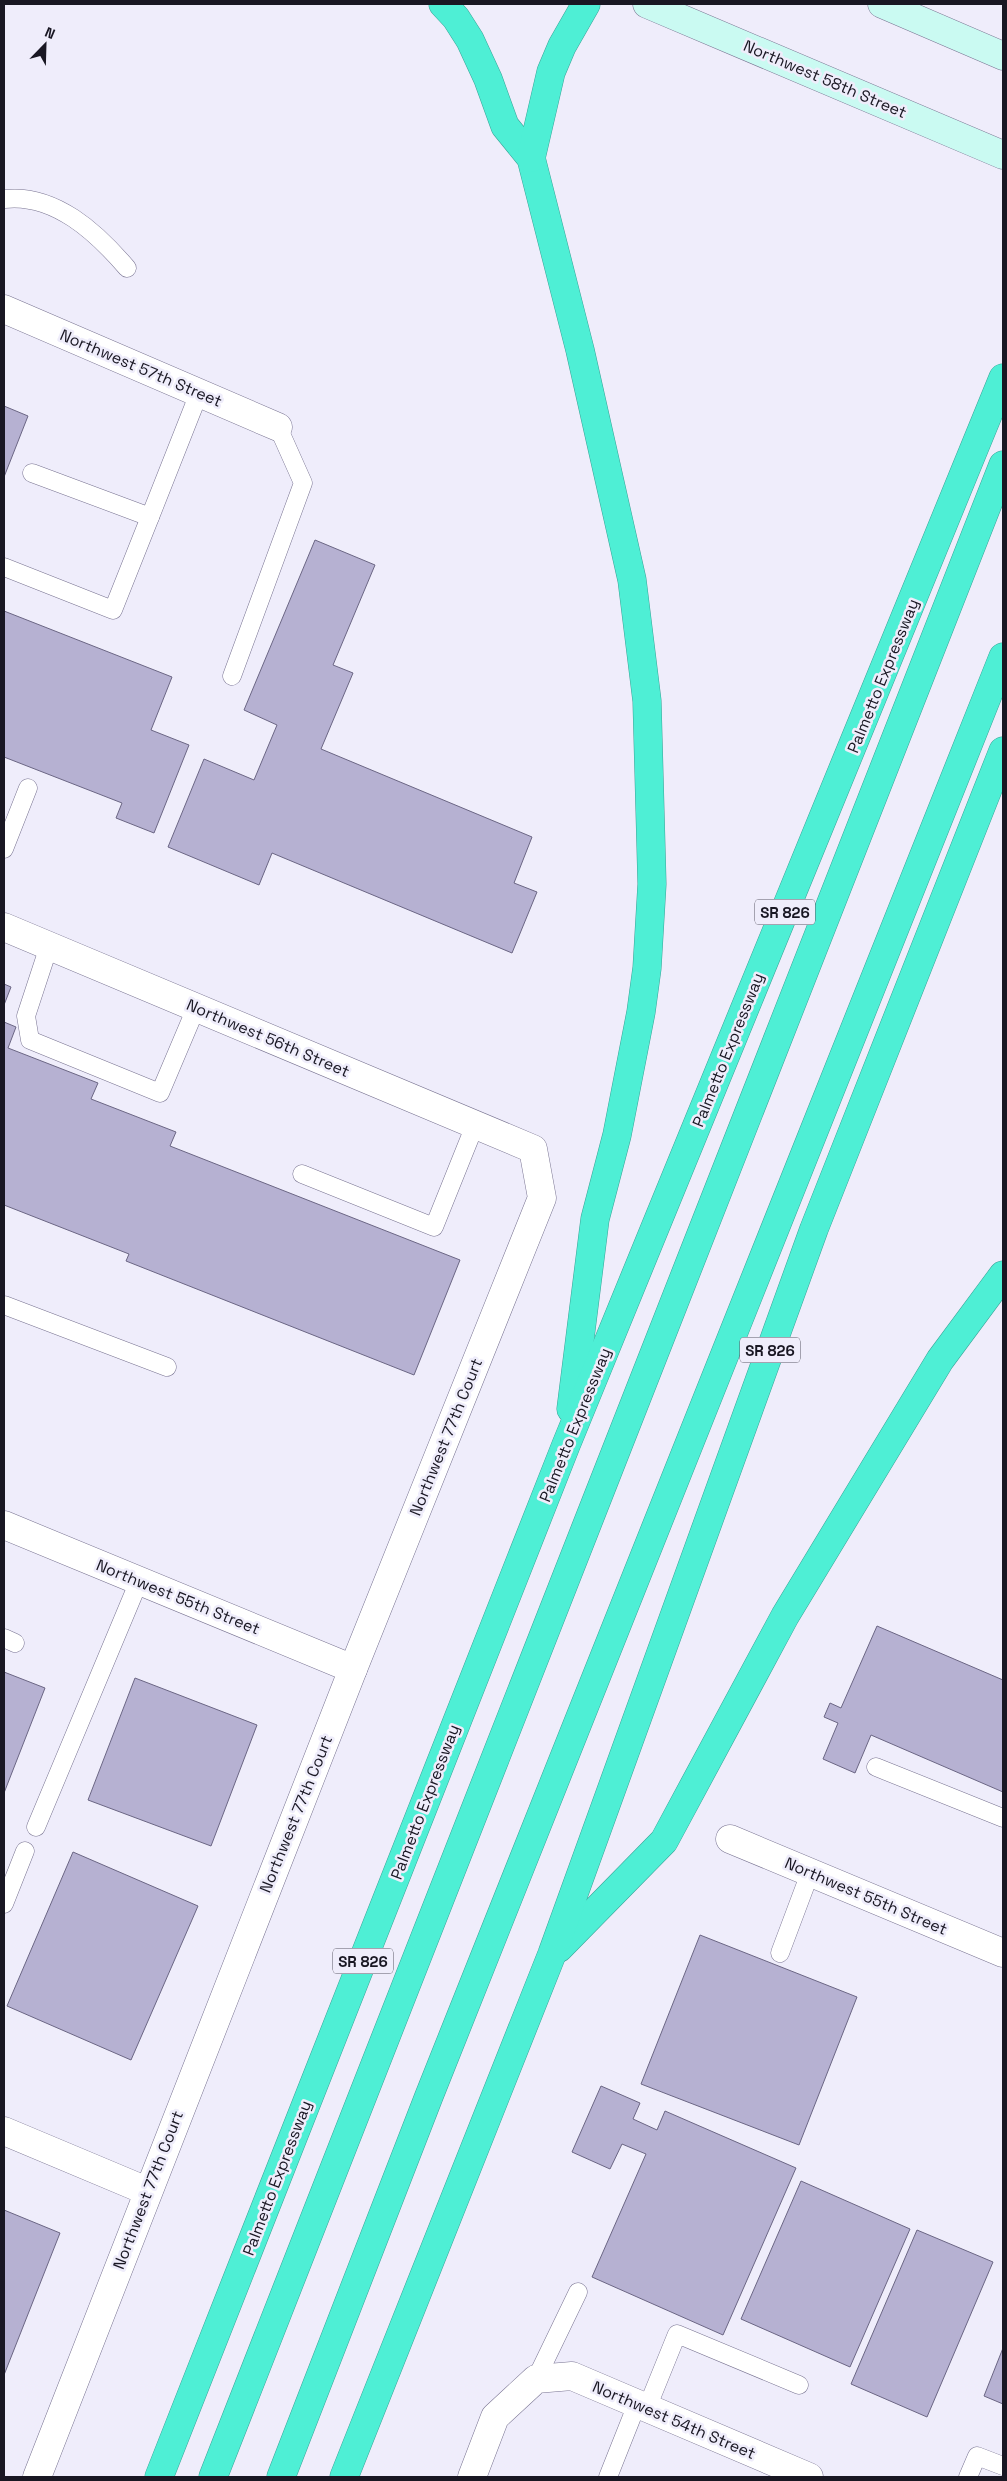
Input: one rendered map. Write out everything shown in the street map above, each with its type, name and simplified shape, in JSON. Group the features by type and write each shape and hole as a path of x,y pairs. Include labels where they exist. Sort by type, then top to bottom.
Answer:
{"highway":[{"path":"443,4 456,18 470,40 488,79 505,126 531,158 580,350 632,580 646,683 651,787 652,884 644,985 619,1127 595,1219 566,1445"},
{"path":"531,158 551,72 562,46 586,4"},
{"name":"Palmetto Expressway","path":"159,2477 566,1445 1003,378"},
{"path":"213,2477 1003,465"},
{"path":"281,2477 429,2096 1003,657"},
{"name":"SR 826","path":"344,2477 552,1954 814,1229 1003,751"},
{"path":"552,1954 664,1841 785,1616 940,1360 1003,1275"}],"main road":[{"name":"Northwest 58th Street","path":"647,4 1003,154"},
{"path":"882,4 993,51"}],"street":[{"name":"Northwest 57th Street","path":"4,309 278,426"},
{"name":"Northwest 56th Street","path":"4,927 533,1149"},
{"name":"Northwest 77th Court","path":"37,2477 353,1669 542,1198 533,1149"},
{"name":"Northwest 55th Street","path":"4,1525 353,1669"},
{"name":"Northwest 55th Street","path":"730,1839 1003,1953"},
{"path":"4,2130 148,2191"},
{"name":"Northwest 54th Street","path":"536,2379 572,2376 809,2477"},
{"path":"472,2477 495,2417 536,2379"}],"lane":[{"path":"4,199 26,200 65,213 106,243 127,268"},
{"path":"4,567 113,610 199,393"},
{"path":"232,676 303,483 278,426"},
{"path":"32,473 150,517"},
{"path":"4,849 28,788"},
{"path":"49,946 26,1016 30,1040 160,1093 196,1008"},
{"path":"302,1174 434,1227 475,1125"},
{"path":"4,1304 167,1367"},
{"path":"36,1826 139,1581"},
{"path":"876,1767 1003,1818"},
{"path":"4,1904 25,1851"},
{"path":"780,1953 810,1873"},
{"path":"536,2379 578,2292"},
{"path":"608,2477 677,2334 800,2385"},
{"path":"968,2477 977,2456 1003,2466"}],"building":[{"path":"4,406 28,416 4,477"},
{"path":"315,540 375,565 333,665 353,673 321,749 532,837 514,883 537,892 512,953 272,853 259,885 168,847 204,759 254,780 277,725 244,710"},
{"path":"4,611 172,677 151,730 189,745 154,833 116,818 122,803 4,757"},
{"path":"4,984 11,987 4,1005"},
{"path":"4,1022 16,1027 8,1048 98,1083 91,1099 176,1132 170,1146 460,1260 414,1375 126,1261 129,1254 4,1205"},
{"path":"877,1626 1003,1680 1003,1792 871,1735 855,1773 823,1759 838,1723 824,1717 830,1703 841,1708"},
{"path":"4,1672 45,1688 4,1793"},
{"path":"135,1678 257,1725 211,1846 88,1800"},
{"path":"73,1852 198,1906 131,2060 7,2006"},
{"path":"700,1935 857,1997 799,2145 641,2084"},
{"path":"601,2086 640,2103 633,2119 657,2130 665,2111 796,2168 723,2335 592,2277 646,2154 622,2144 610,2169 572,2152"},
{"path":"801,2181 910,2229 850,2367 741,2319"},
{"path":"4,2210 60,2233 4,2375"},
{"path":"917,2230 993,2262 927,2417 851,2384"},
{"path":"1003,2348 1003,2404 984,2396"}]}
